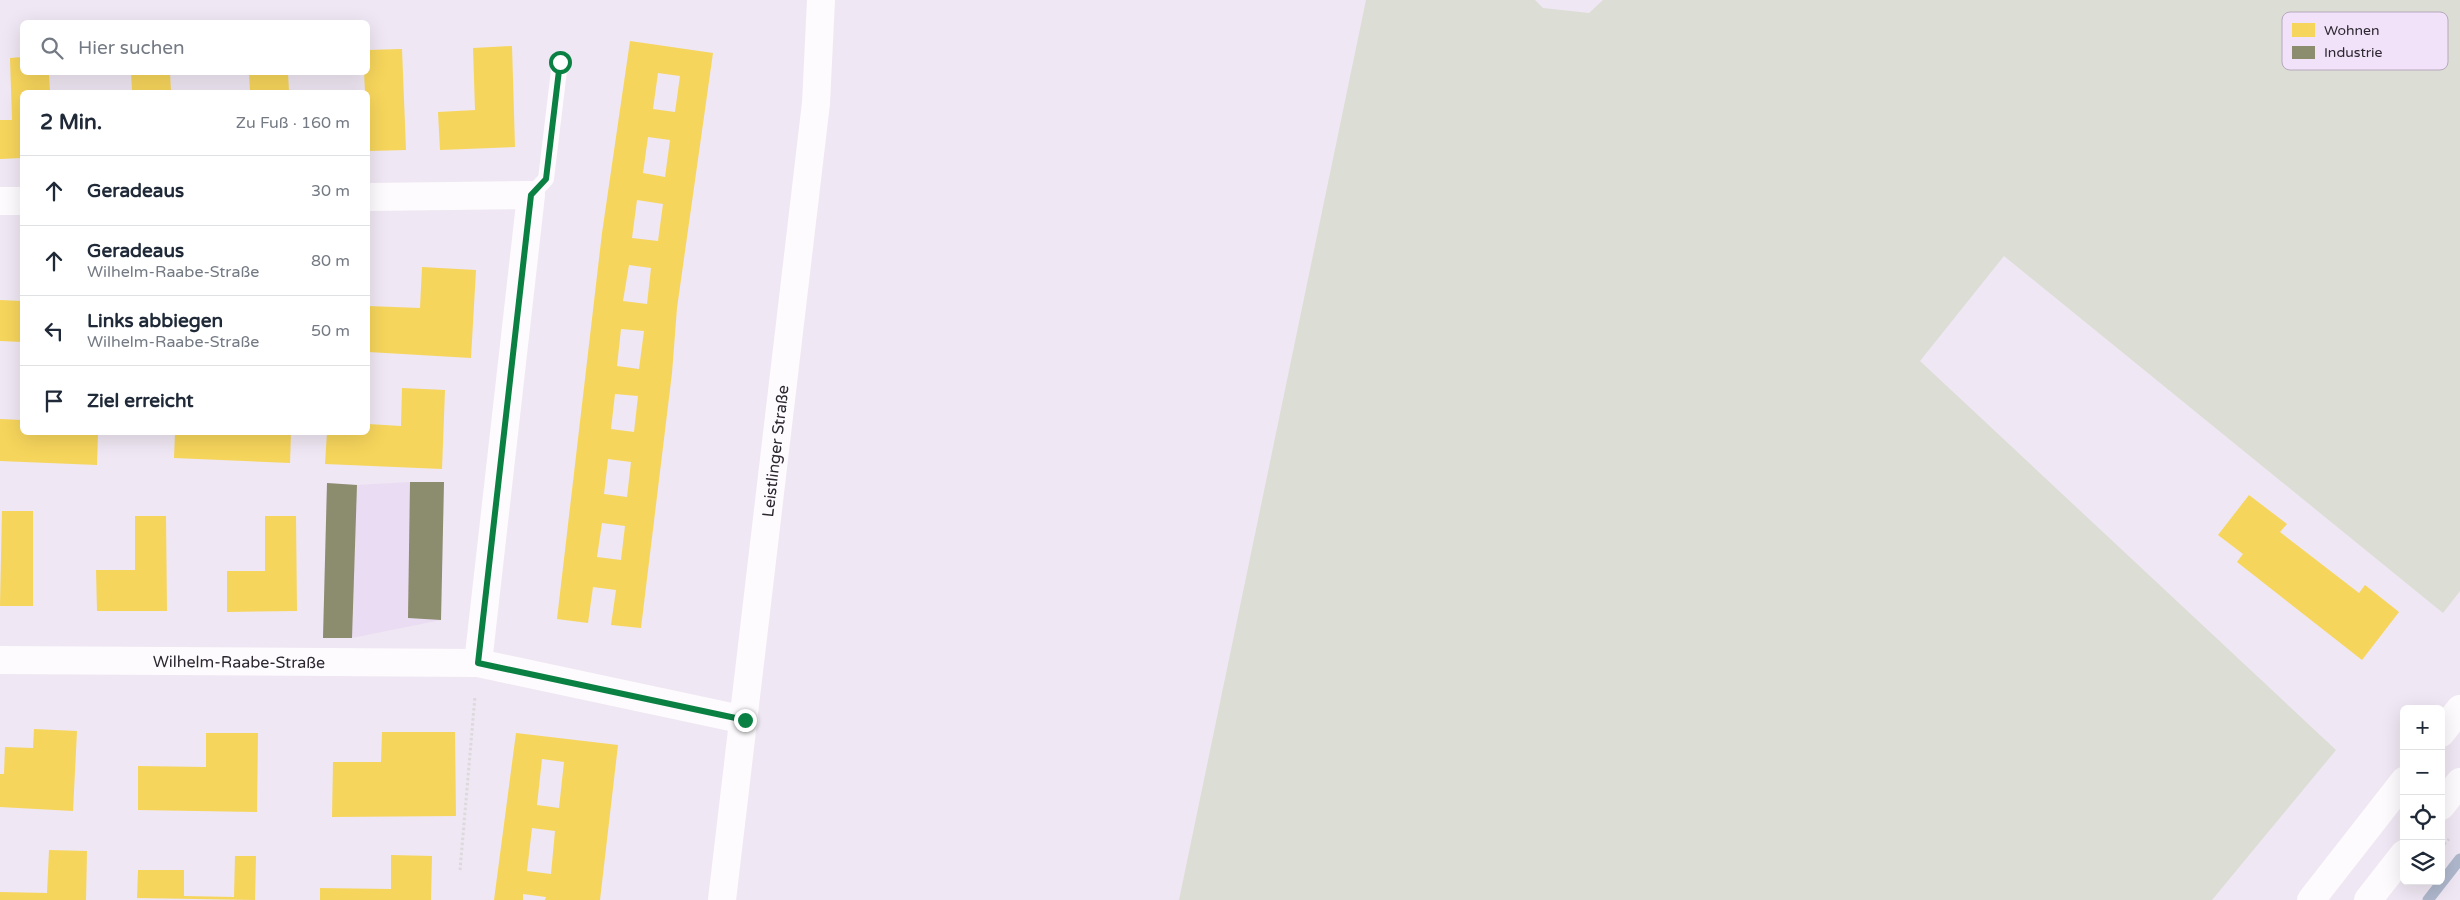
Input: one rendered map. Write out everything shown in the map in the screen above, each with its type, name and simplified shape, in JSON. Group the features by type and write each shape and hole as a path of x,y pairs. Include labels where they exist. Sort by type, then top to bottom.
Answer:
{"street":[{"name":"Leistlinger Straße","path":"722,900 745,720 816,103 821,0"},
{"path":"370,197 531,195 478,663"},
{"path":"0,201 20,201"},
{"name":"Wilhelm-Raabe-Straße","path":"0,660 478,663 745,720"},
{"path":"2445,728 2460,709"},
{"path":"2445,801 2460,782"},
{"path":"2311,900 2400,787"},
{"path":"2368,900 2400,859"}],"lane":[{"path":"531,195 546,179 560,62"}],"path":[{"path":"460,870 478,663"}],"shaded area":[{"path":"1366,0 1535,0 1543,8 1589,13 1603,0 2460,0 2460,591 2443,613 2004,256 1920,361 2336,750 2212,900 1179,900"},
{"path":"444,482 441,620 352,638 323,638 327,483 357,485"}],"building: Wohnen":[{"path":"630,41 713,53 677,308 672,373 641,628 611,625 616,590 593,587 588,623 557,619 602,233","holes":["658,73 680,76 675,112 653,109","648,137 670,140 665,177 643,173","637,200 663,204 658,241 632,238","629,265 651,268 647,304 623,301","621,329 644,331 639,369 617,366","615,394 638,396 634,432 611,429","608,459 631,462 627,497 604,494","602,523 625,526 621,560 597,557"]},
{"path":"512,46 515,147 440,150 438,112 475,110 473,48"},
{"path":"402,49 406,150 370,151 370,90 365,90 364,75 370,75 370,50"},
{"path":"20,57 20,75 49,75 50,90 20,90 20,158 0,159 0,120 12,120 10,58"},
{"path":"131,75 170,75 171,90 132,90"},
{"path":"249,75 288,75 289,90 250,90"},
{"path":"422,267 476,270 471,358 370,352 370,306 420,308"},
{"path":"0,300 20,301 20,342 0,341"},
{"path":"402,388 445,390 442,469 325,464 327,435 370,435 370,424 401,426"},
{"path":"0,419 20,420 20,435 98,435 97,465 0,461"},
{"path":"175,435 291,435 290,463 174,458"},
{"path":"2249,495 2287,524 2280,532 2359,593 2365,585 2399,612 2362,660 2237,562 2243,554 2218,535"},
{"path":"2,511 33,511 33,606 0,606"},
{"path":"135,516 166,516 167,611 97,611 96,570 135,570"},
{"path":"265,516 296,516 297,611 227,612 227,571 265,571"},
{"path":"34,729 77,731 73,811 0,807 0,774 4,774 5,747 33,748"},
{"path":"382,732 455,732 456,816 332,817 333,762 381,762"},
{"path":"206,733 258,733 257,812 138,810 138,766 206,767"},
{"path":"516,733 618,745 600,900 545,900 546,897 523,894 523,900 494,900","holes":["542,759 564,762 559,808 537,805","532,828 555,831 551,874 527,871"]},
{"path":"49,850 87,851 86,900 0,900 0,892 47,893"},
{"path":"391,855 432,856 431,900 320,900 320,888 391,889"},
{"path":"235,856 256,856 255,900 137,898 138,870 184,870 184,896 234,897"}],"building: Industrie":[{"path":"410,482 444,482 441,620 408,618"},
{"path":"327,483 357,485 352,638 323,638"}],"waterway":[{"path":"2428,900 2460,859"}],"route":[{"path":"560,62 546,179 531,195 478,663 745,720"}]}
